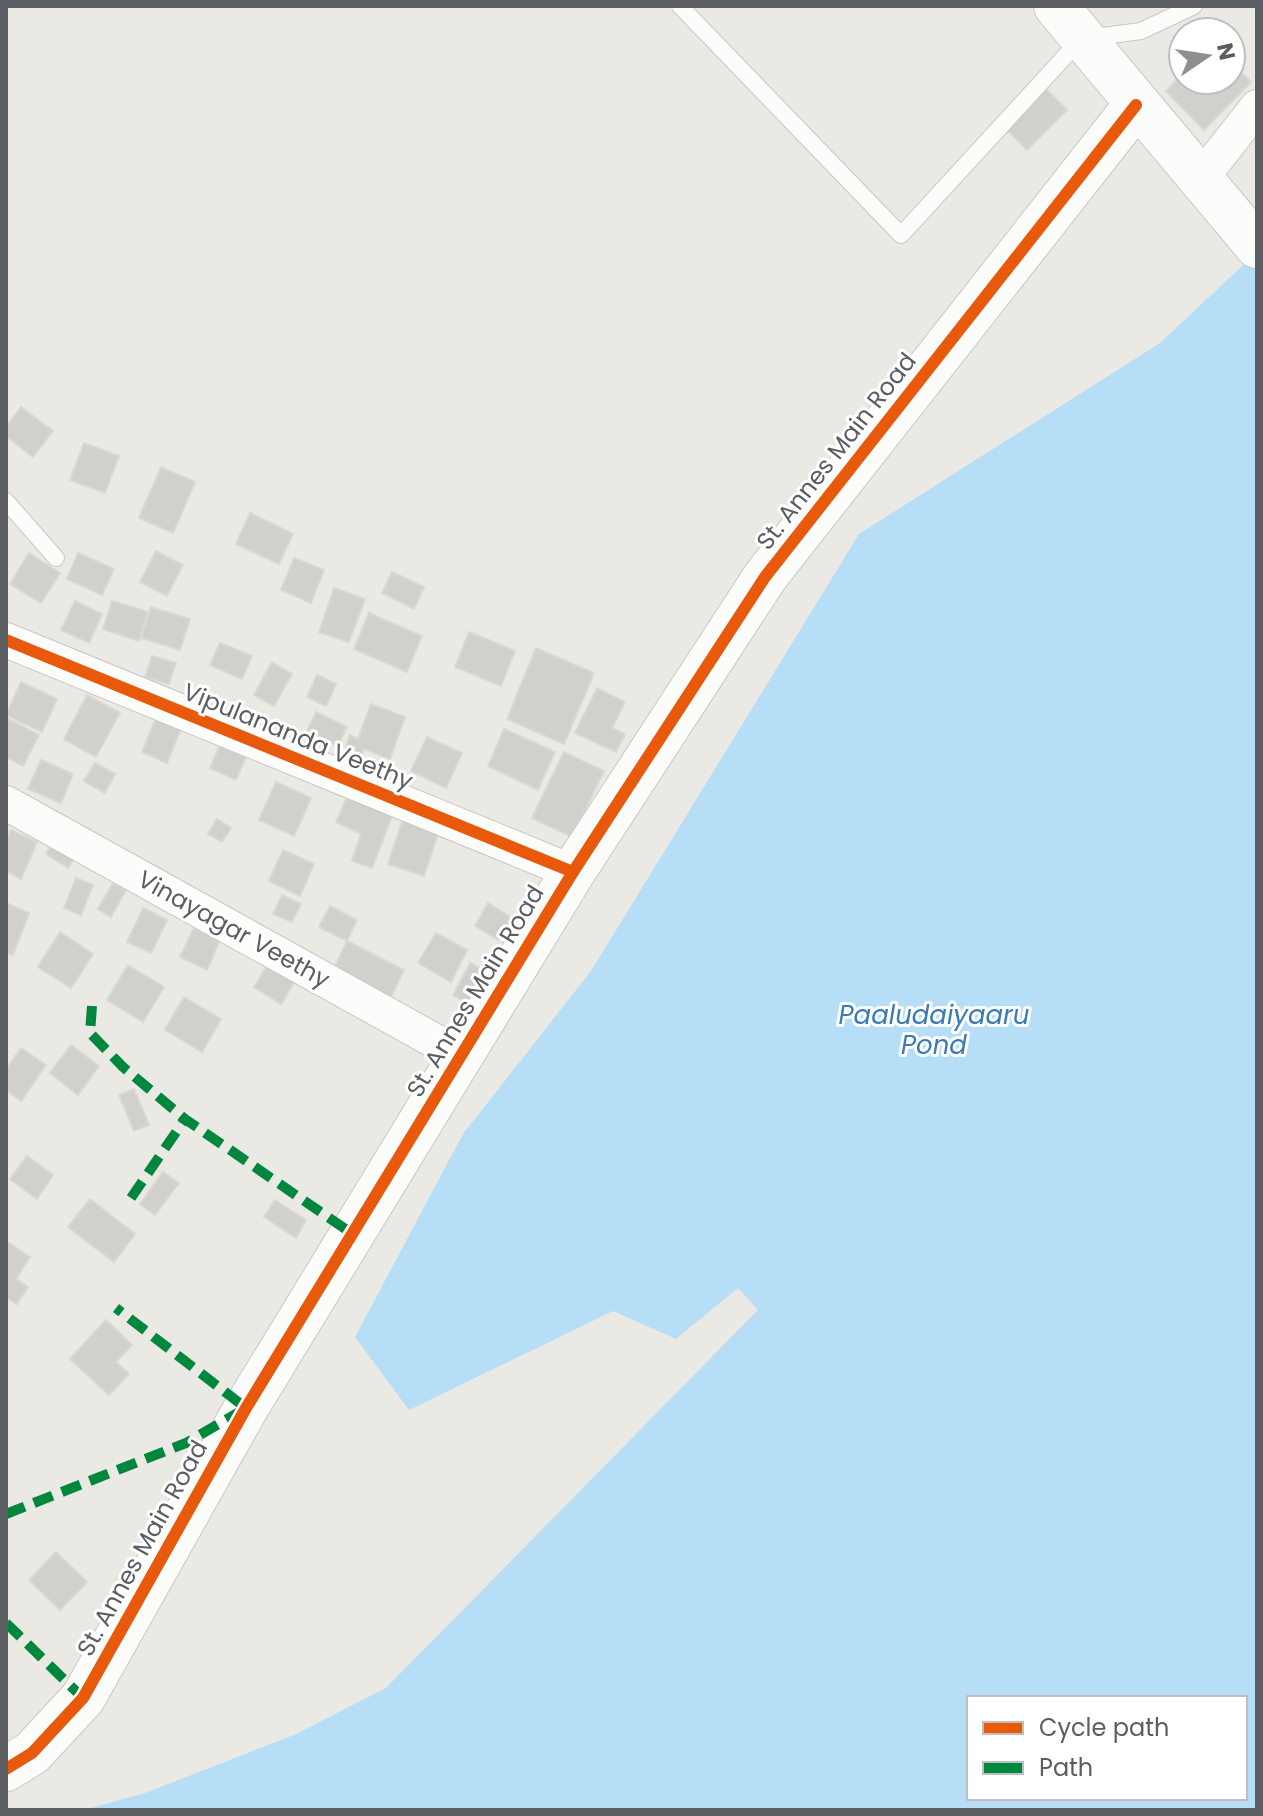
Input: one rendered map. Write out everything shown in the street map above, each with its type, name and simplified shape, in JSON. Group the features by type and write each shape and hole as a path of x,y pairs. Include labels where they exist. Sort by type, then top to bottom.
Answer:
{"street":[{"path":"1068,22 1257,246"},
{"name":"St. Annes Main Road","path":"6,1769 32,1753 83,1698 246,1408 573,872 765,577 1136,105"},
{"path":"1211,194 1257,107"},
{"name":"Vipulananda Veethy","path":"6,640 573,872"},
{"name":"Vinayagar Veethy","path":"6,803 462,1056"}],"lane":[{"path":"680,6 901,235 1068,22 1141,31 1194,6"},
{"path":"6,501 56,558"}],"water":[{"name":"Paaludaiyaaru Pond","path":"1257,252 1257,1810 84,1810 145,1793 294,1735 386,1688 758,1310 738,1288 676,1339 613,1311 409,1410 355,1337 463,1134 591,971 859,534 1160,343"}],"building":[{"path":"1042,85 1067,110 1027,150 1003,126"},
{"path":"1171,96 1237,96 1204,130"},
{"path":"21,407 53,431 33,457 6,436 6,427"},
{"path":"84,443 119,456 105,493 70,480"},
{"path":"161,467 195,482 173,533 139,518"},
{"path":"250,513 293,534 279,564 236,544"},
{"path":"156,551 183,565 167,596 140,582"},
{"path":"29,553 60,573 41,603 10,584"},
{"path":"78,553 114,569 102,595 67,579"},
{"path":"294,558 324,570 311,603 281,590"},
{"path":"392,572 424,587 414,609 382,593"},
{"path":"334,588 365,599 349,642 319,632"},
{"path":"75,601 102,614 89,643 61,630"},
{"path":"112,601 148,612 139,641 103,629"},
{"path":"151,607 190,619 180,650 141,638"},
{"path":"369,613 422,636 407,672 354,649"},
{"path":"469,632 515,651 501,686 455,667"},
{"path":"220,643 252,656 242,679 210,665"},
{"path":"536,648 594,673 564,744 507,719"},
{"path":"152,656 176,663 169,684 145,677"},
{"path":"272,662 292,674 274,706 254,695"},
{"path":"317,675 336,684 326,706 307,697"},
{"path":"21,682 57,699 42,732 6,715"},
{"path":"597,688 625,702 612,728 625,734 616,752 575,733"},
{"path":"87,695 120,713 96,757 64,739"},
{"path":"371,704 405,717 390,759 364,749 359,764 342,758 350,735 358,739"},
{"path":"316,712 347,727 338,746 307,731"},
{"path":"6,718 39,735 23,766 6,757"},
{"path":"156,718 181,729 167,763 142,752"},
{"path":"504,729 555,752 538,790 488,766"},
{"path":"427,737 462,753 446,788 411,771"},
{"path":"221,743 247,755 236,780 210,768"},
{"path":"564,752 604,771 572,837 532,818"},
{"path":"41,760 73,774 61,803 28,789"},
{"path":"95,763 115,774 105,793 84,781"},
{"path":"276,782 311,798 294,836 259,820"},
{"path":"351,789 395,809 372,868 352,861 361,834 336,822"},
{"path":"404,816 440,828 424,876 388,864"},
{"path":"217,819 231,828 222,842 208,834"},
{"path":"11,830 37,842 21,879 6,871 6,842"},
{"path":"56,837 78,852 68,868 46,854"},
{"path":"283,850 314,864 300,896 269,881"},
{"path":"76,878 93,885 81,915 64,908"},
{"path":"113,883 126,890 111,917 98,909"},
{"path":"282,895 301,904 292,922 273,914"},
{"path":"6,903 29,913 13,955 6,952"},
{"path":"488,903 512,918 498,940 475,926"},
{"path":"330,906 357,920 347,941 319,927"},
{"path":"143,908 167,920 151,953 127,942"},
{"path":"194,928 220,940 207,970 180,957"},
{"path":"60,932 93,954 71,988 38,967"},
{"path":"436,933 467,950 451,982 418,963"},
{"path":"347,941 404,970 390,999 333,970"},
{"path":"271,960 298,976 281,1004 254,987"},
{"path":"470,963 492,975 474,1007 453,995"},
{"path":"128,965 164,987 143,1022 107,1000"},
{"path":"184,997 221,1019 202,1052 165,1030"},
{"path":"71,1045 99,1066 78,1095 50,1073"},
{"path":"21,1048 46,1065 21,1101 6,1090 6,1070"},
{"path":"134,1089 149,1125 134,1131 119,1095"},
{"path":"27,1156 53,1175 37,1199 10,1179"},
{"path":"163,1172 179,1183 155,1215 140,1204"},
{"path":"90,1199 135,1234 114,1262 68,1227"},
{"path":"275,1200 306,1220 296,1238 264,1217"},
{"path":"6,1241 30,1257 16,1279 28,1287 17,1304 6,1297"},
{"path":"106,1320 132,1345 116,1362 129,1374 109,1395 70,1359"},
{"path":"56,1552 87,1582 60,1610 29,1580"}],"marked path":[{"path":"92,1006 90,1033 123,1067 185,1119"},
{"path":"131,1198 185,1119 354,1235"},
{"path":"6,1514 186,1443 246,1408 116,1308"},
{"path":"6,1623 83,1698"}],"cycle path":[{"path":"6,1769 32,1753 83,1698 246,1408 573,872 765,577 1136,105"},
{"path":"6,640 573,872"}]}
